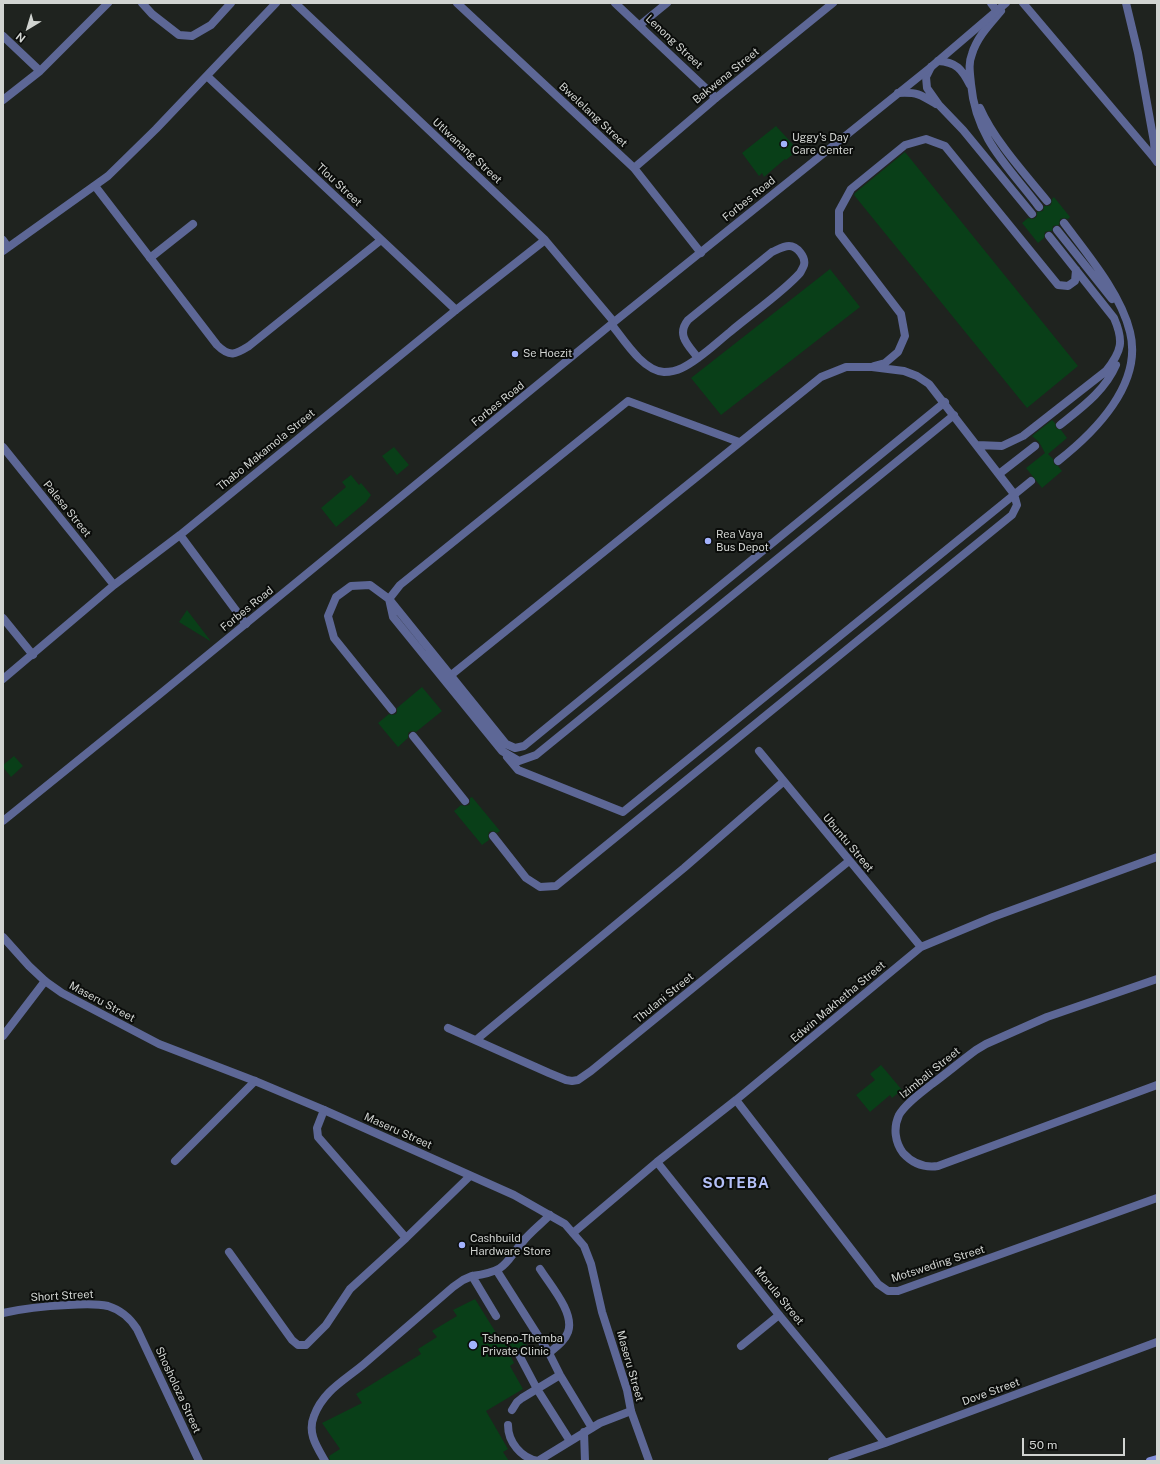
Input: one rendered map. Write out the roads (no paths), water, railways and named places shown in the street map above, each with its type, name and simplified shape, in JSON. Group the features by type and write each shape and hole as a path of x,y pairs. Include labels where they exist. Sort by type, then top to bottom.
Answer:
{"main road":[{"path":"1150,1461 1157,1459"}],"street":[{"path":"3,100 40,71 108,3"},
{"path":"142,3 152,14 179,35 192,36 211,25 231,3"},
{"path":"5,246 108,176 156,129 276,3"},
{"name":"Utlwanang Street","path":"295,3 545,240 644,363 655,370 672,372 682,368 698,358 777,293 800,272 804,262 802,255 796,248 783,246 772,252 688,320 683,327 683,336 686,343 698,358"},
{"name":"Bwelelang Street","path":"457,3 634,168 701,253"},
{"name":"Lenong Street","path":"616,3 716,98"},
{"path":"640,25 667,3"},
{"name":"Bakwena Street","path":"634,168 716,98 834,3"},
{"path":"991,3 997,10"},
{"path":"1006,3 983,32 972,52 969,63 971,88 975,111 983,132 996,153 1040,208"},
{"name":"Forbes Road","path":"3,821 938,61 1006,3"},
{"path":"1022,3 1156,161"},
{"path":"1126,3 1138,53 1156,161"},
{"path":"3,36 40,71"},
{"path":"938,61 947,61 955,64 961,70 971,88 985,121 1047,201"},
{"path":"930,67 926,77 927,88 939,105 984,154 1032,214"},
{"name":"Tlou Street","path":"207,76 456,310"},
{"path":"898,93 912,92 924,96 939,105"},
{"path":"872,367 885,362 898,352 905,336 901,314 839,233 839,211 850,189 905,145 926,139 945,146 1058,285 1068,286 1075,281 1076,270"},
{"path":"95,186 217,345 223,351 230,354 238,353 249,346 381,240"},
{"path":"1058,461 1075,447 1109,411 1121,391 1129,372 1132,351 1130,333 1123,313 1109,284 1064,223"},
{"path":"150,258 193,224"},
{"path":"1057,230 1123,313"},
{"path":"1049,236 1114,318 1119,330 1121,342 1119,357 1114,369 1101,388 1086,404 1060,425"},
{"name":"Thabo Makamola Street","path":"3,679 114,585 180,535 456,310 545,240"},
{"path":"977,445 1002,446 1023,436 1106,371 1115,359 1121,342"},
{"path":"448,677 821,377 846,367 872,367 904,371 917,376 929,384 945,402 1014,494 1017,505 1012,515 556,886 540,887 526,878 494,836"},
{"path":"389,598 400,585 628,400 739,442"},
{"path":"392,710 334,638 328,616 336,597 351,586 370,586 389,598 393,617 448,677 506,744 515,748 524,746 945,402"},
{"path":"502,751 518,761 536,755 954,415"},
{"path":"999,474 1035,446"},
{"name":"Palesa Street","path":"3,447 114,585"},
{"path":"448,677 502,751 518,770 623,812 1031,481"},
{"path":"180,535 246,624"},
{"path":"3,618 33,655"},
{"path":"413,736 465,801"},
{"name":"Ubuntu Street","path":"759,751 920,947"},
{"path":"476,1040 684,868 783,782"},
{"name":"Edwin Makhetha Street","path":"573,1233 657,1162 736,1100 920,947 994,917 1157,857"},
{"name":"Thulani Street","path":"448,1028 559,1077 572,1081 578,1080 849,861"},
{"name":"Maseru Street","path":"3,937 44,981 62,993 159,1044 255,1080 324,1110 514,1195 565,1224 584,1246 591,1264 602,1312 627,1390 631,1411 649,1461"},
{"name":"Izimbali Street","path":"1157,979 1047,1017 981,1047 918,1095 903,1110 896,1123 896,1139 903,1152 914,1162 924,1166 938,1166 1157,1085"},
{"path":"3,1036 44,981"},
{"path":"175,1161 255,1080"},
{"name":"Motsweding Street","path":"736,1100 878,1284 888,1291 898,1292 1157,1198"},
{"path":"324,1110 318,1128 318,1137 406,1238"},
{"name":"Morula Street","path":"657,1162 779,1315 885,1443"},
{"path":"229,1252 292,1340 298,1345 306,1345 326,1325 350,1289 406,1238 470,1176"},
{"path":"325,1461 313,1440 311,1428 313,1416 323,1398 338,1383 359,1368 453,1287 472,1276 497,1271 508,1262 525,1239 550,1215"},
{"path":"540,1269 565,1309 570,1321 568,1333 561,1343 549,1353"},
{"path":"497,1271 549,1353 560,1375 592,1428"},
{"path":"472,1276 496,1316"},
{"name":"Short Street","path":"3,1313 32,1307 88,1304 103,1305 122,1313 132,1321 137,1329"},
{"path":"741,1346 779,1315"},
{"name":"Shosholoza Street","path":"137,1329 199,1461"},
{"name":"Dove Street","path":"832,1461 885,1443 1157,1342"},
{"path":"518,1353 537,1389 570,1440"},
{"path":"512,1410 517,1402 522,1398 560,1375"},
{"path":"508,1425 508,1434 516,1448 529,1459 538,1461 584,1432 631,1411"},
{"path":"584,1432 585,1461"}],"place":[{"name":"Uggy's Day Care Center","path":"784,144"},
{"name":"Se Hoezit","path":"515,354"},
{"name":"Rea Vaya Bus Depot","path":"708,541"},
{"name":"Cashbuild Hardware Store","path":"462,1245"},
{"name":"Tshepo-Themba Private Clinic","path":"473,1345"}],"district":[{"name":"SOTEBA","path":"736,1183"}]}
